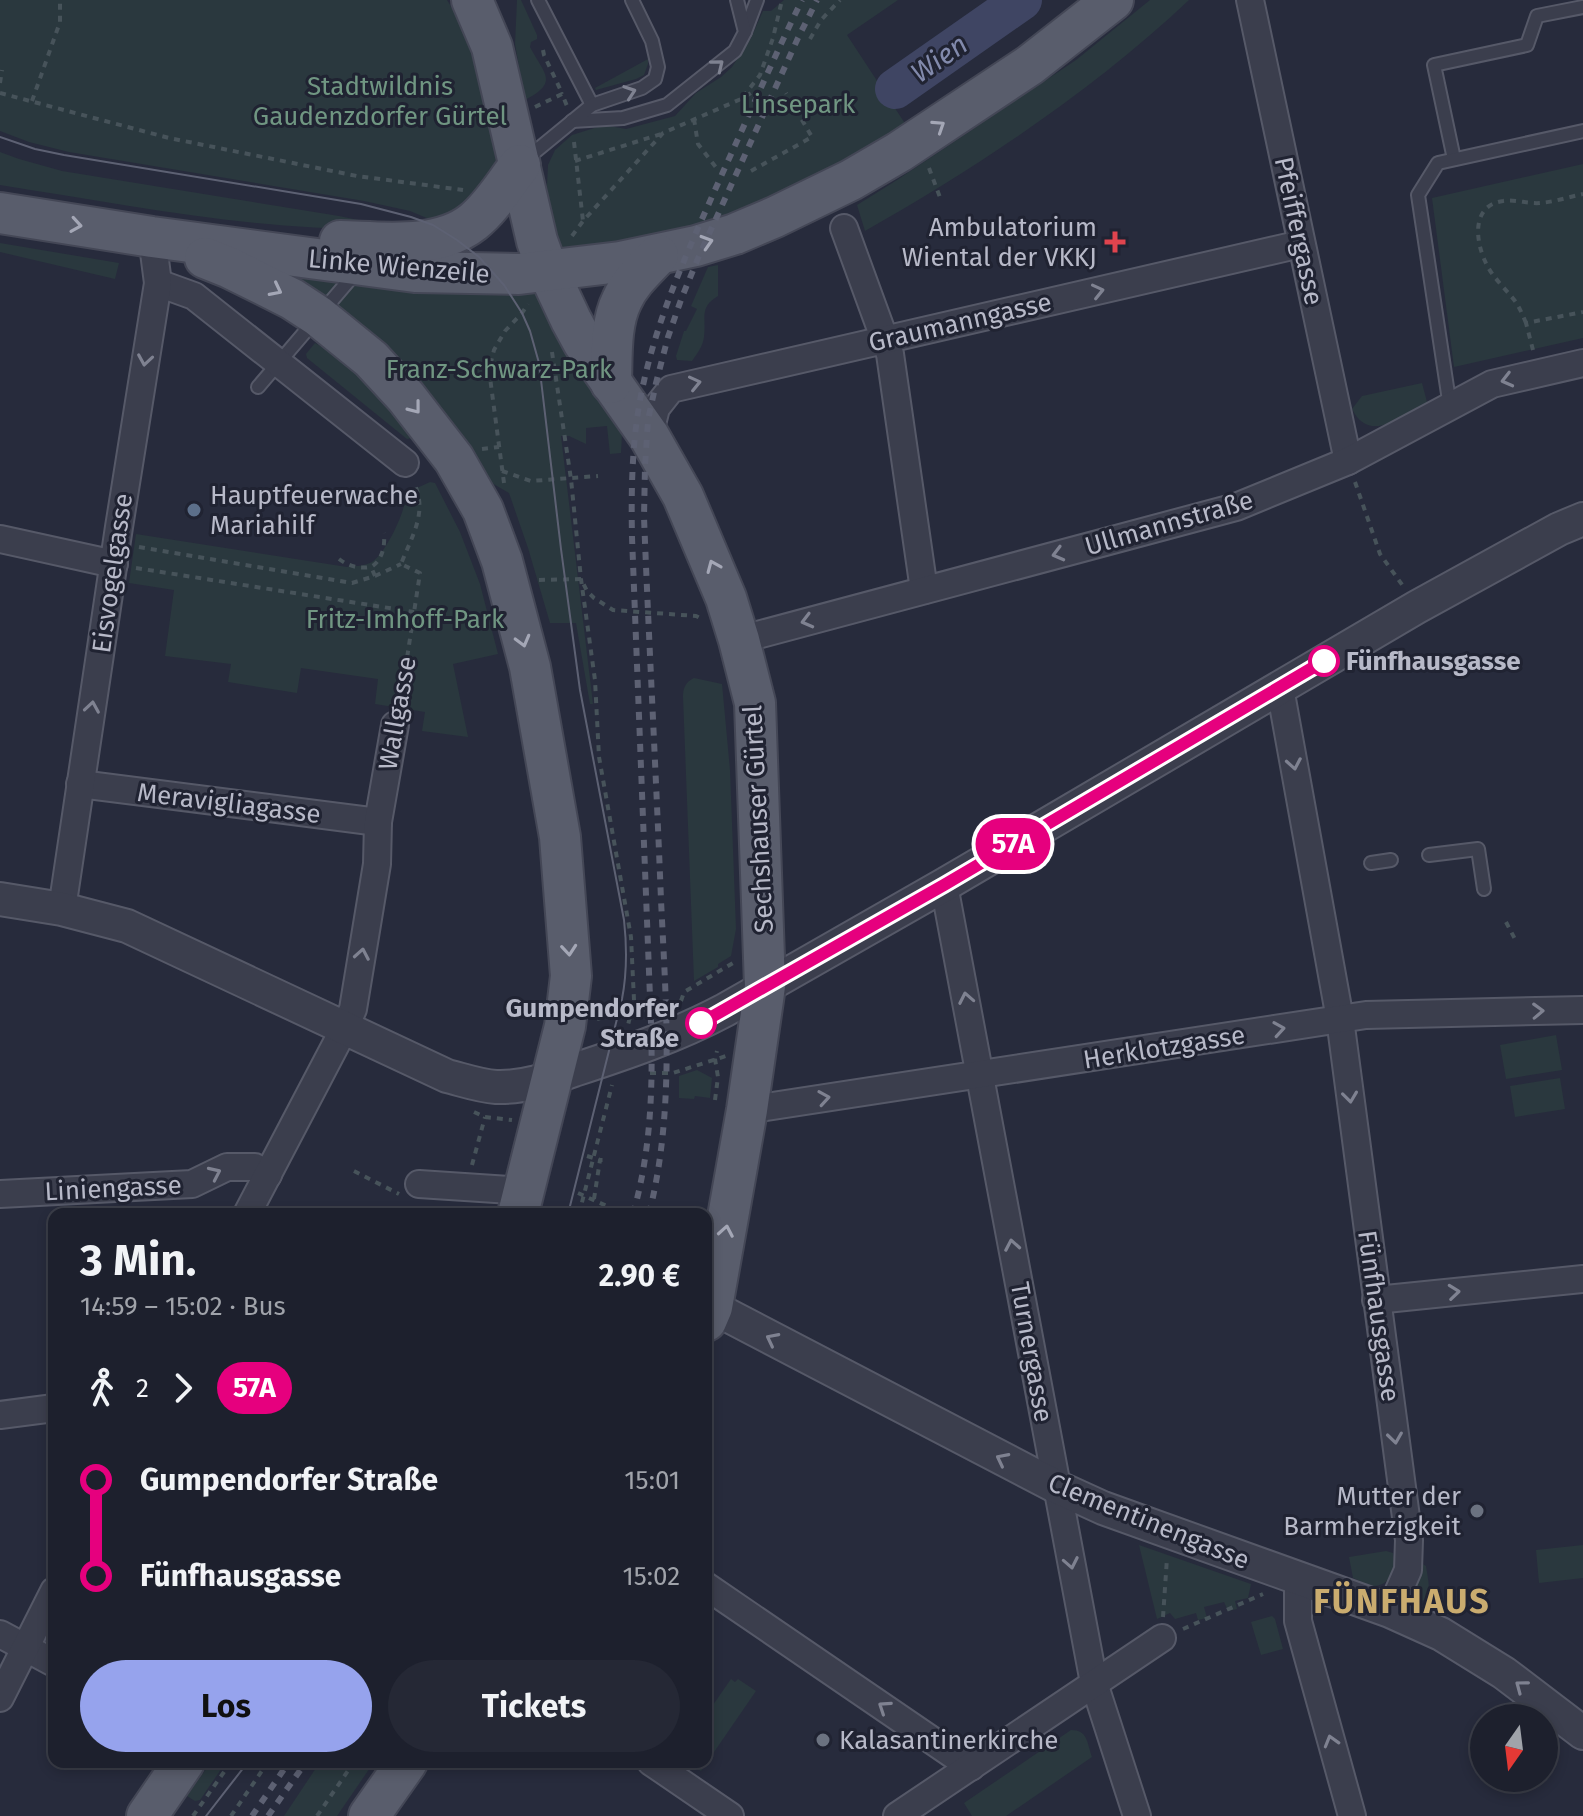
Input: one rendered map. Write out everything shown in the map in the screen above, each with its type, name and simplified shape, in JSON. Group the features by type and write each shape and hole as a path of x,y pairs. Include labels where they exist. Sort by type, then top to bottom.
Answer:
{"main road":[{"name":"Linke Wienzeile","path":"0,213 367,267 460,274 519,274 540,285 735,234 851,180 1030,65 1113,0"},
{"name":"Sechshauser Gürtel","path":"481,11 537,241 540,285 571,320 649,436 683,496 726,598 755,703 747,1110 712,1298"},
{"path":"152,237 418,241 440,238 471,224 485,211 520,165"},
{"path":"152,237 230,268 292,299 371,359 439,438 483,510 502,561 530,667 560,837 571,976 565,1026 521,1202"},
{"path":"611,383 617,313 633,281 658,255"},
{"path":"147,1816 180,1768"},
{"path":"369,1816 403,1768"}],"street":[{"name":"Pfeiffergasse","path":"1250,0 1348,461"},
{"path":"844,228 890,354 924,590"},
{"name":"Eisvogelgasse","path":"62,909 80,784 119,565 158,283 152,237"},
{"name":"Graumanngasse","path":"649,436 656,408 671,389 1301,244"},
{"path":"158,283 194,296 413,474"},
{"name":"Ullmannstraße","path":"739,640 1236,507 1348,461 1492,384 1583,363"},
{"path":"0,899 62,909 127,926 447,1076 494,1087 523,1085 620,1056 725,1010 750,974 944,885 1417,607 1559,529 1583,519"},
{"path":"0,539 119,565"},
{"name":"Fünfhausgasse","path":"1280,688 1318,870 1409,1540 1408,1570 1390,1611"},
{"name":"Wallgasse","path":"250,1208 353,1009 377,864 378,822 395,725"},
{"name":"Meravigliagasse","path":"80,784 378,822"},
{"name":"Turnergasse","path":"944,885 1094,1683 1137,1816"},
{"name":"Herklotzgasse","path":"747,1110 1366,1015 1583,1010"},
{"name":"Liniengasse","path":"0,1194 192,1184 227,1167 255,1167 268,1175"},
{"path":"415,1192 467,1187 521,1202"},
{"path":"1376,1300 1583,1279"},
{"name":"Clementinengasse","path":"712,1315 1103,1508 1390,1611 1441,1634 1504,1673 1583,1733"},
{"path":"0,1415 48,1409"},
{"path":"1298,1579 1298,1621 1352,1816"},
{"path":"712,1590 971,1767"},
{"path":"0,1698 48,1603"},
{"path":"0,1634 48,1660"},
{"path":"897,1816 1162,1638"},
{"path":"660,1768 730,1816"}],"lane":[{"path":"538,0 592,105"},
{"path":"520,165 592,105 642,88 655,79 658,67 652,41 632,0"},
{"path":"737,0 745,32"},
{"path":"572,121 623,118 667,105 735,51 757,0"},
{"path":"1454,159 1434,65 1527,45 1537,16 1534,0"},
{"path":"1537,16 1583,7"},
{"path":"1450,407 1418,195 1438,163 1583,131"},
{"path":"258,387 351,278 367,267"},
{"path":"1429,855 1478,849 1484,889"},
{"path":"1371,863 1391,860"}],"path":[{"path":"32,102 60,22 60,0"},
{"path":"810,39 820,19 840,0"},
{"path":"741,99 760,75 782,1 790,6"},
{"path":"0,83 2,70"},
{"path":"0,93 169,138 294,164 387,181 462,189 485,211"},
{"path":"575,161 663,133 751,93"},
{"path":"751,171 812,137 786,93"},
{"path":"694,119 698,144 718,170"},
{"path":"572,236 663,133"},
{"path":"935,163 928,166 941,200"},
{"path":"1538,373 1526,323 1518,305 1491,273 1485,261 1477,229 1480,216 1489,206 1500,201 1538,203 1583,194"},
{"path":"499,447 489,370 494,350 540,285"},
{"path":"1526,323 1583,312"},
{"path":"551,344 595,680 599,757 631,937 634,1000 628,1027"},
{"path":"502,471 531,481 598,476"},
{"path":"413,474 421,510 401,564 375,576 352,583 128,546 119,565 414,612"},
{"path":"1362,505 1380,554 1417,607"},
{"path":"339,559 348,565 371,567 376,564 385,545 384,533"},
{"name":"Wallgasse","path":"395,725 420,573 401,564"},
{"path":"371,567 375,576"},
{"path":"533,580 581,579"},
{"path":"581,579 594,598 613,610 703,619"},
{"path":"1506,922 1517,943"},
{"path":"679,1007 684,992 750,974"},
{"path":"565,1026 632,1011 663,1008"},
{"path":"580,1208 613,1082"},
{"path":"467,1187 485,1117"},
{"path":"587,1156 602,1160 594,1199"},
{"path":"354,1171 415,1192"},
{"path":"581,1194 611,1208"},
{"path":"1169,1532 1162,1638 1298,1579"},
{"path":"193,1816 227,1768"},
{"path":"231,1816 264,1768"},
{"path":"317,1816 350,1768"}],"green space":[{"name":"Stadtwildnis Gaudenzdorfer Gürtel","path":"0,0 447,0 465,35 478,77 497,159 494,171 477,197 441,224 410,211 364,201 69,152 29,142 0,131"},
{"path":"517,0 521,0 537,35 530,47 546,77 543,88 525,100 515,44"},
{"name":"Linsepark","path":"784,0 898,0 847,35 906,125 829,173 733,216 668,236 563,255 550,214 547,186 548,165 555,150 572,135 604,125 626,129 675,116 696,93 732,67 751,38 763,11 771,11"},
{"path":"1150,0 1189,0 1115,64 1034,125 950,181 865,231 857,205 1076,60"},
{"path":"648,59 644,75 596,90 595,88"},
{"path":"0,152 62,171 402,229 301,227 250,222 0,185"},
{"path":"1583,164 1583,338 1454,367 1432,198"},
{"path":"0,243 119,263 115,279 0,252"},
{"path":"718,265 718,296 706,309 701,347 692,361 677,360 684,331 697,309 691,306 708,267"},
{"name":"Franz-Schwarz-Park","path":"282,270 535,287 622,434 621,453 610,454 607,426 586,428 586,444 569,436 561,436 593,704 590,704 576,623 550,623 509,493 483,478"},
{"path":"315,343 355,372 413,438 407,439 307,358 306,354"},
{"path":"1422,383 1427,402 1387,424 1368,425 1359,420 1352,409 1362,396"},
{"name":"Fritz-Imhoff-Park","path":"430,482 435,483 460,532 480,584 498,654 453,664 468,737 422,731 425,712 375,704 378,679 301,668 297,693 228,682 231,664 165,656 174,590 129,583 136,534 347,567 372,562 389,540 403,509 406,493"},
{"path":"694,678 722,684 730,770 736,929 731,956 694,981 683,691"},
{"path":"1556,1035 1562,1070 1506,1079 1500,1045"},
{"path":"697,1070 712,1078 710,1098 679,1098 679,1076"},
{"path":"1560,1078 1565,1109 1515,1117 1510,1086"},
{"path":"1139,1545 1251,1584 1248,1598 1235,1601 1237,1609 1228,1611 1224,1602 1204,1607 1207,1618 1198,1620 1196,1613 1175,1619 1170,1613 1157,1619"},
{"path":"1583,1545 1583,1578 1539,1583 1536,1550"},
{"path":"1386,1551 1393,1553 1394,1564 1385,1583 1372,1586 1353,1578 1349,1557"},
{"path":"1421,1563 1426,1566 1429,1590 1425,1599 1415,1602 1409,1595"},
{"path":"1272,1616 1283,1649 1261,1655 1251,1622"},
{"path":"731,1679 735,1682 738,1679 756,1691 712,1755 712,1706"},
{"path":"1071,1730 1084,1735 1092,1757 1006,1816 972,1816 964,1803"},
{"path":"207,1768 222,1768 200,1800 195,1801 187,1796"},
{"path":"316,1768 370,1768 337,1816 284,1816"}],"waterway":[{"name":"Wien","path":"895,89 1022,0"}],"tram line":[{"path":"0,137 64,155 361,204 411,217 433,225 479,257 504,285 522,313 539,363 580,690 626,940 622,999 570,1208"},
{"path":"206,1816 243,1768"}],"railway":[{"path":"634,1208 644,1167 652,1071 632,537 636,426 649,361 676,279 802,0"},
{"path":"650,1208 663,1136 667,1058 644,517 648,420 668,337 682,297 817,0"},
{"path":"252,1816 285,1768"},
{"path":"268,1816 302,1768"}],"bus line":[{"name":"57A","path":"701,1023 944,885 1324,661"}],"place":[{"name":"Ambulatorium Wiental der VKKJ","path":"1115,242"},
{"name":"Hauptfeuerwache Mariahilf","path":"194,510"},
{"name":"Fünfhausgasse","path":"1324,661"},
{"name":"Gumpendorfer Straße","path":"701,1023"},
{"name":"Mutter der Barmherzigkeit","path":"1477,1511"},
{"name":"Kalasantinerkirche","path":"823,1740"}],"district":[{"name":"FÜNFHAUS","path":"1402,1601"}]}
